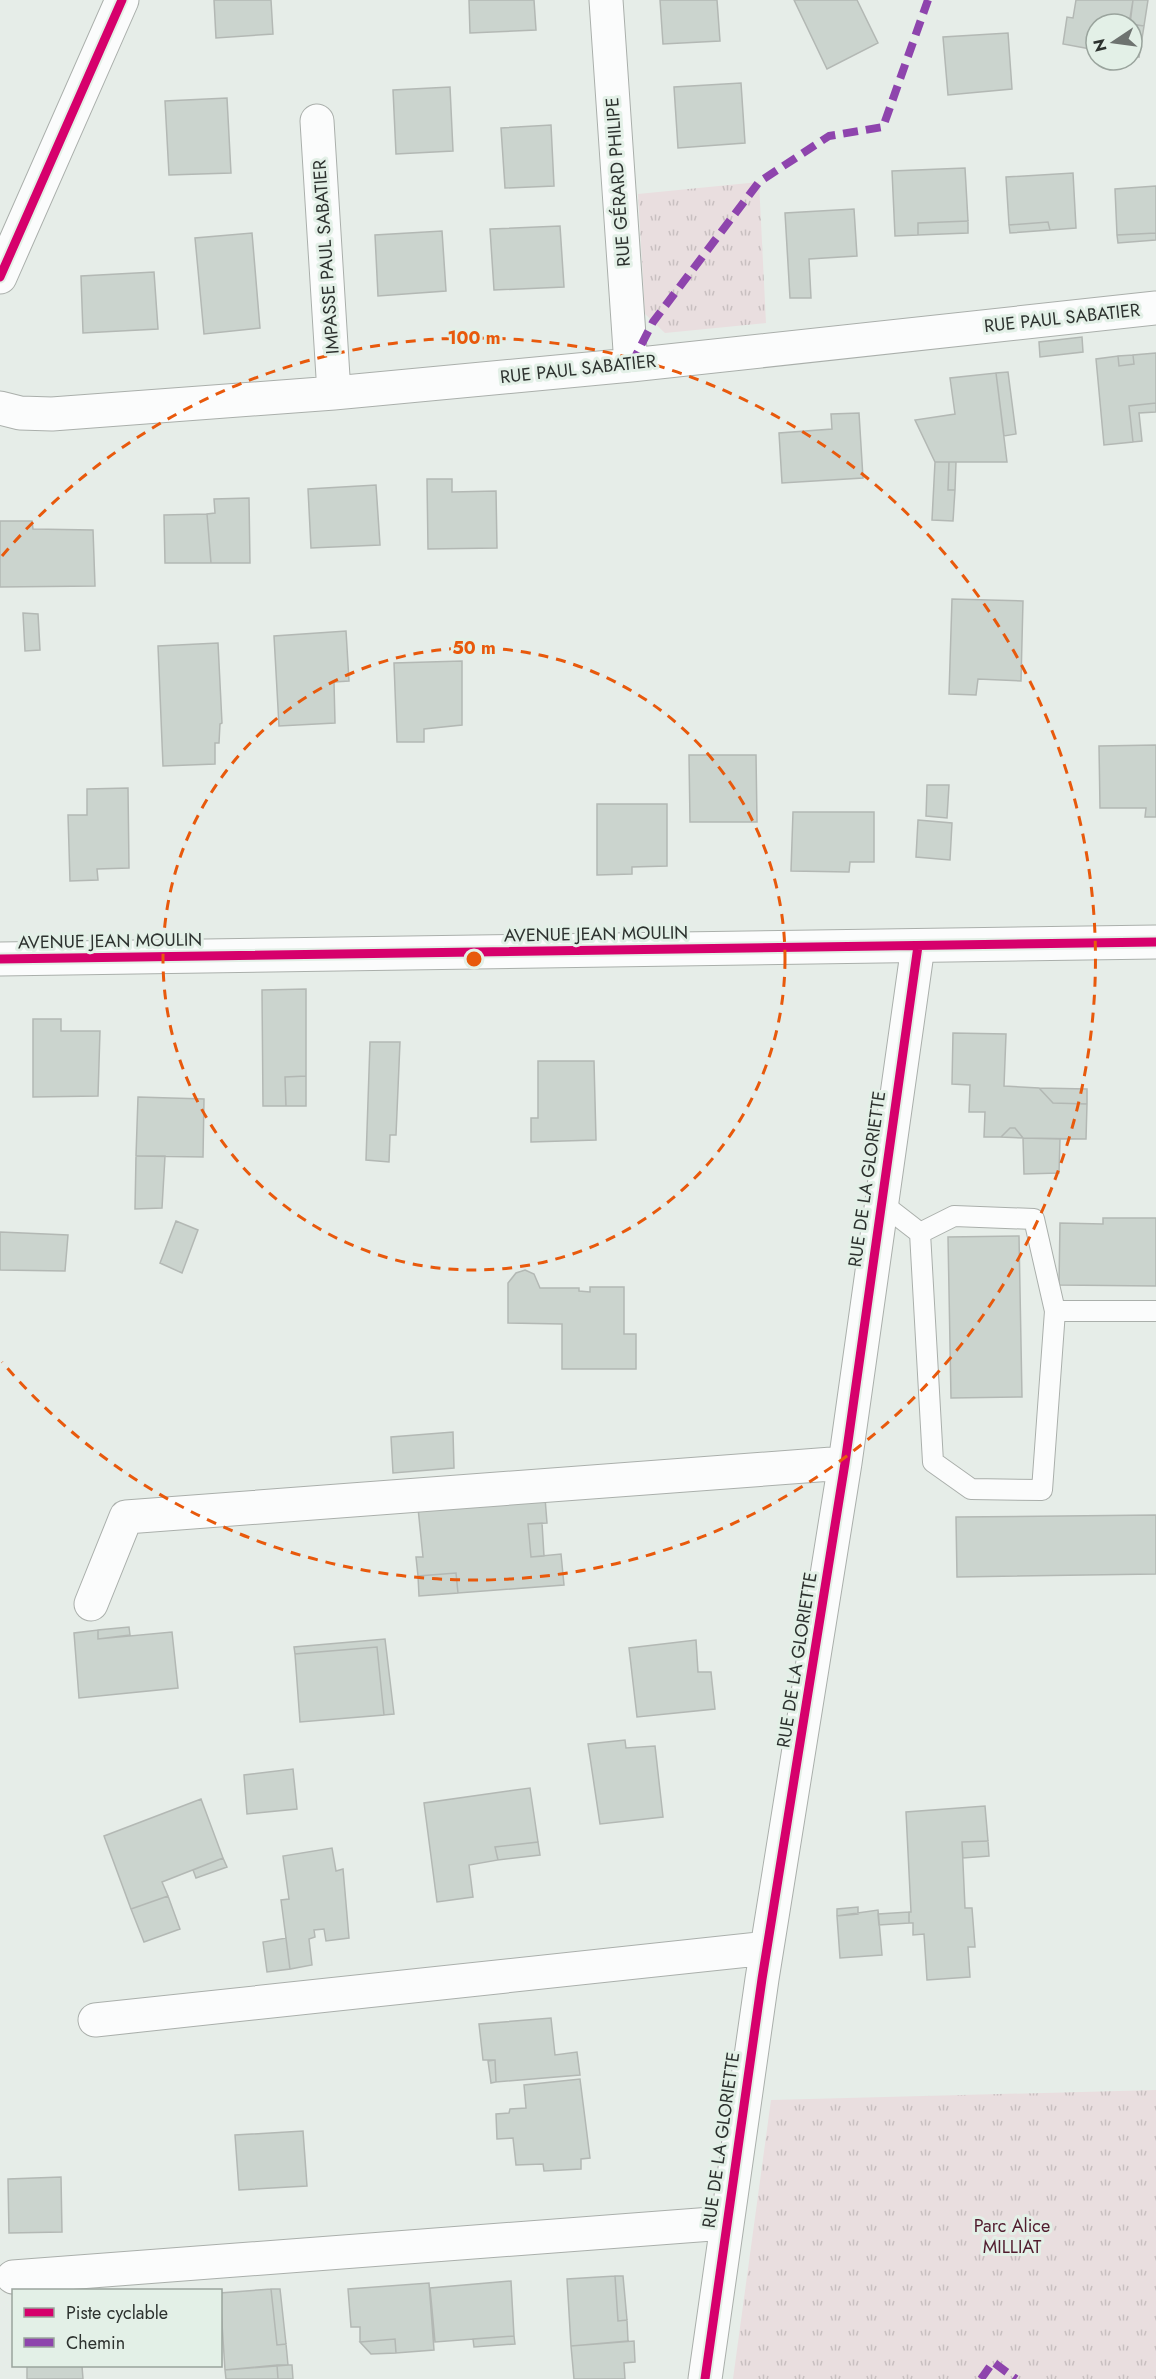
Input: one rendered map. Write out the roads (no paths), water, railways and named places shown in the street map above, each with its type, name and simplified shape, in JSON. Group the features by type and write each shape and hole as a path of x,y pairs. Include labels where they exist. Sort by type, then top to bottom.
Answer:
{"street":[{"path":"0,278 122,0"},
{"name":"RUE GÉRARD PHILIPE","path":"606,0 631,365"},
{"name":"IMPASSE PAUL SABATIER","path":"316,122 334,393"},
{"name":"RUE PAUL SABATIER","path":"0,408 20,413 52,414 334,393 631,365 1156,308"},
{"name":"AVENUE JEAN MOULIN","path":"0,959 1156,942"},
{"name":"RUE DE LA GLORIETTE","path":"705,2379 725,2223 767,1948 845,1463 880,1202 918,946"},
{"path":"91,1604 126,1517 845,1463"},
{"path":"95,2020 767,1948"},
{"path":"13,2277 725,2223"}],"lane":[{"path":"880,1202 920,1233 933,1462 971,1489 1042,1490 1055,1311 1034,1219 954,1216 920,1233"},
{"path":"1055,1311 1156,1311"}],"park label":[{"name":"Parc Alice MILLIAT","path":"1012,2236"}]}
